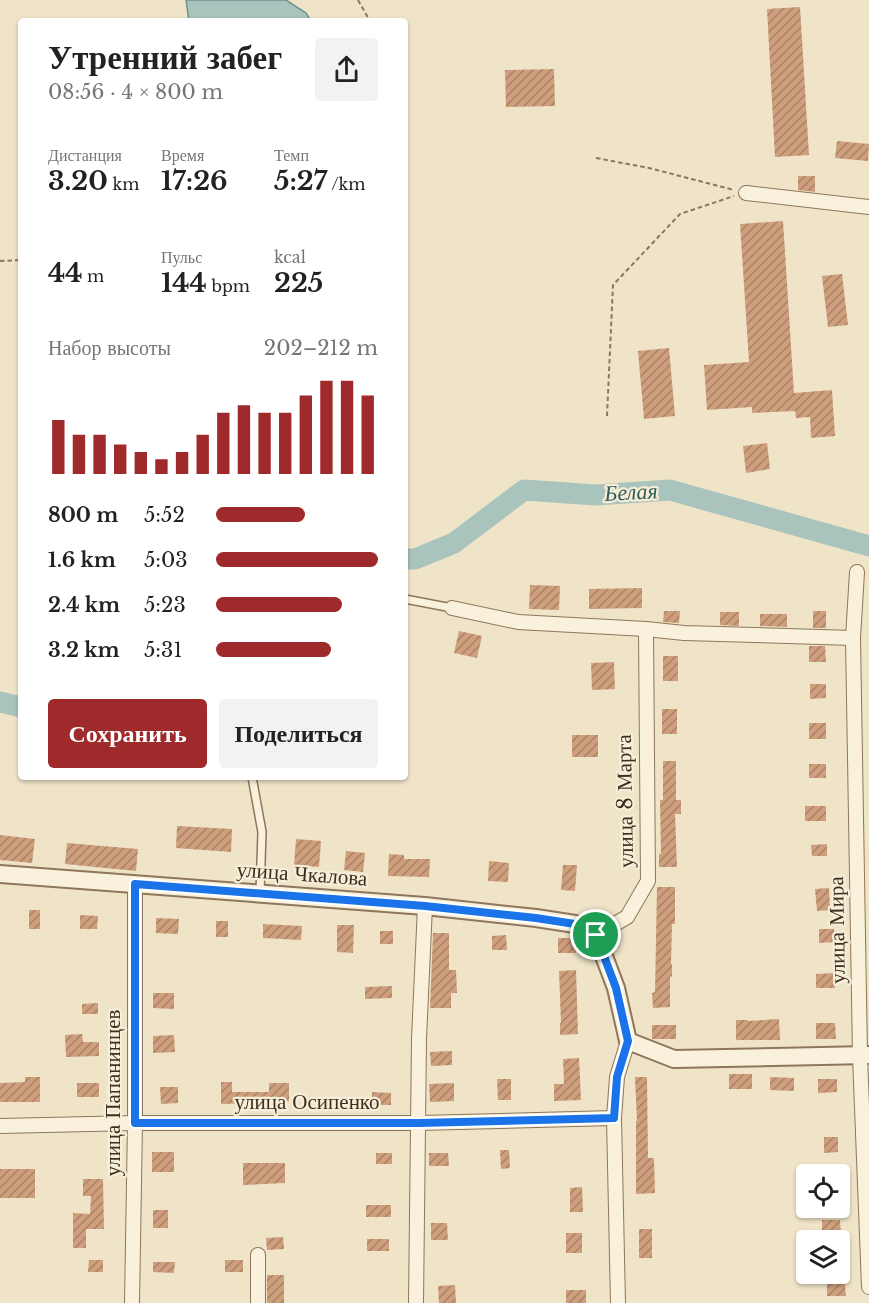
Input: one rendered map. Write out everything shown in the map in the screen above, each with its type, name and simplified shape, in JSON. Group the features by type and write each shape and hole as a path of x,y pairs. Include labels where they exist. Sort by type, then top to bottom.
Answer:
{"street":[{"path":"746,193 869,207"},
{"name":"улица Мира","path":"857,572 853,638 869,1287"},
{"path":"452,608 518,622 684,633 853,638"},
{"name":"улица 8 Марта","path":"596,935 627,916 648,881 646,629"},
{"name":"улица Чкалова","path":"0,874 425,906 575,924 596,935"},
{"name":"улица Папанинцев","path":"132,1303 135,884"},
{"path":"416,1303 419,1039 425,906"},
{"path":"596,935 616,988 628,1041 617,1077 614,1118 618,1303"},
{"path":"628,1041 674,1059 864,1055"},
{"name":"улица Осипенко","path":"0,1126 135,1123 419,1123 614,1118"},
{"path":"258,1255 258,1303"}],"lane":[{"path":"408,600 452,608"},
{"path":"253,780 262,832 260,893"}],"path":[{"path":"358,0 368,18"},
{"path":"596,158 649,168 746,193"},
{"path":"607,416 613,285 680,214 746,193"},
{"path":"0,261 18,260"}],"water":[{"path":"186,0 286,0 306,13 309,18 189,18"}],"building":[{"path":"800,7 809,155 775,157 767,9"},
{"path":"554,69 555,106 506,107 505,70"},
{"path":"837,141 869,144 868,161 835,158"},
{"path":"798,176 815,176 815,192 798,190"},
{"path":"783,221 794,393 832,390 835,436 811,438 810,417 796,418 795,411 752,413 752,407 707,410 704,365 749,362 740,224"},
{"path":"842,274 848,325 828,327 822,276"},
{"path":"669,348 675,416 644,419 638,351"},
{"path":"767,443 770,469 746,473 743,446"},
{"path":"530,585 560,586 559,610 529,609"},
{"path":"642,588 642,608 589,609 589,589"},
{"path":"664,611 680,611 679,623 663,622"},
{"path":"813,611 826,611 826,628 813,628"},
{"path":"720,612 739,612 739,626 720,625"},
{"path":"760,614 787,614 787,627 760,626"},
{"path":"459,631 482,636 477,658 454,653"},
{"path":"809,646 825,646 826,662 809,662"},
{"path":"663,656 678,656 678,681 663,681"},
{"path":"614,662 615,689 592,690 591,663"},
{"path":"810,684 826,684 826,698 810,699"},
{"path":"662,709 677,709 677,734 662,734"},
{"path":"809,723 826,723 826,739 809,739"},
{"path":"572,735 598,735 598,757 572,757"},
{"path":"663,761 676,761 676,800 681,800 681,814 675,814 677,867 659,867"},
{"path":"809,764 826,764 826,778 809,778"},
{"path":"805,806 826,806 826,821 805,821"},
{"path":"177,826 232,829 231,852 176,848"},
{"path":"0,835 35,839 32,863 0,860"},
{"path":"296,839 321,841 319,867 294,865"},
{"path":"67,843 138,849 136,871 65,864"},
{"path":"827,844 827,856 812,856 811,845"},
{"path":"346,851 365,853 363,872 344,870"},
{"path":"389,854 404,855 404,859 430,859 429,877 388,876"},
{"path":"489,861 509,863 508,882 488,881"},
{"path":"563,865 577,865 575,891 561,890"},
{"path":"657,887 675,887 675,924 672,924 670,1007 653,1008 652,993 655,992"},
{"path":"829,888 830,910 817,911 815,889"},
{"path":"29,910 40,910 40,929 29,929"},
{"path":"80,915 98,916 97,929 80,929"},
{"path":"156,918 179,919 178,934 156,933"},
{"path":"216,921 228,921 228,937 216,937"},
{"path":"263,924 302,926 301,940 263,938"},
{"path":"337,925 354,925 353,953 337,952"},
{"path":"819,929 834,929 835,942 819,943"},
{"path":"380,931 393,931 393,944 380,944"},
{"path":"433,933 449,933 449,970 456,970 457,993 451,993 451,1008 430,1008"},
{"path":"506,935 507,950 492,950 492,936"},
{"path":"558,938 576,938 576,953 558,953"},
{"path":"576,970 578,1034 560,1035 559,971"},
{"path":"834,973 835,988 816,988 816,974"},
{"path":"392,986 392,998 365,999 365,987"},
{"path":"153,993 174,993 174,1009 153,1008"},
{"path":"98,1003 98,1014 82,1014 82,1004"},
{"path":"779,1019 780,1040 736,1040 736,1020"},
{"path":"816,1023 835,1023 836,1039 816,1039"},
{"path":"652,1025 676,1025 676,1039 652,1039"},
{"path":"82,1034 83,1042 99,1042 99,1056 66,1057 65,1035"},
{"path":"174,1035 175,1052 153,1053 153,1036"},
{"path":"452,1051 452,1065 431,1066 430,1052"},
{"path":"579,1058 581,1100 554,1101 554,1084 564,1084 563,1059"},
{"path":"729,1074 752,1074 752,1089 729,1089"},
{"path":"25,1077 40,1077 40,1102 0,1102 0,1083 25,1082"},
{"path":"635,1077 647,1077 648,1158 654,1158 655,1193 636,1194"},
{"path":"770,1077 794,1078 794,1091 770,1090"},
{"path":"497,1079 511,1079 511,1100 498,1100"},
{"path":"818,1079 837,1079 837,1092 818,1093"},
{"path":"221,1082 232,1082 232,1092 269,1092 269,1083 289,1083 289,1101 221,1104"},
{"path":"77,1083 99,1083 99,1097 77,1097"},
{"path":"454,1083 454,1101 430,1102 429,1084"},
{"path":"160,1087 178,1087 178,1103 161,1104"},
{"path":"372,1092 391,1093 391,1105 372,1105"},
{"path":"824,1137 838,1137 838,1152 824,1153"},
{"path":"500,1150 509,1150 510,1168 501,1169"},
{"path":"152,1152 174,1152 174,1172 152,1172"},
{"path":"376,1153 392,1153 392,1164 376,1164"},
{"path":"429,1153 448,1153 449,1166 429,1166"},
{"path":"243,1163 285,1163 285,1183 243,1185"},
{"path":"0,1169 35,1169 35,1198 0,1198"},
{"path":"83,1179 103,1179 104,1229 86,1229 86,1248 73,1248 73,1213 90,1214 91,1196 83,1196"},
{"path":"582,1187 583,1212 570,1212 570,1188"},
{"path":"366,1205 391,1205 391,1217 366,1217"},
{"path":"153,1210 168,1210 168,1228 153,1228"},
{"path":"822,1220 840,1220 841,1230 822,1230"},
{"path":"431,1223 447,1223 448,1240 431,1240"},
{"path":"639,1229 652,1229 652,1258 639,1258"},
{"path":"566,1233 582,1233 582,1253 566,1253"},
{"path":"283,1237 284,1249 267,1250 266,1238"},
{"path":"367,1239 389,1239 389,1251 367,1251"},
{"path":"89,1260 103,1260 103,1272 88,1272"},
{"path":"225,1260 243,1260 243,1272 225,1272"},
{"path":"153,1262 175,1262 174,1273 153,1272"},
{"path":"267,1275 284,1275 284,1303 267,1303"},
{"path":"827,1284 845,1284 846,1296 827,1296"},
{"path":"455,1285 456,1303 439,1303 438,1286"},
{"path":"566,1290 586,1290 586,1303 566,1303"}],"waterway":[{"name":"Белая","path":"408,559 415,559 454,543 524,490 596,495 670,490 869,546"},
{"name":"Белая","path":"0,702 18,706"}],"route":[{"path":"135,884 425,906 536,918 575,924 596,935 616,988 628,1041 617,1077 614,1118 419,1123 135,1123 135,884"}]}
